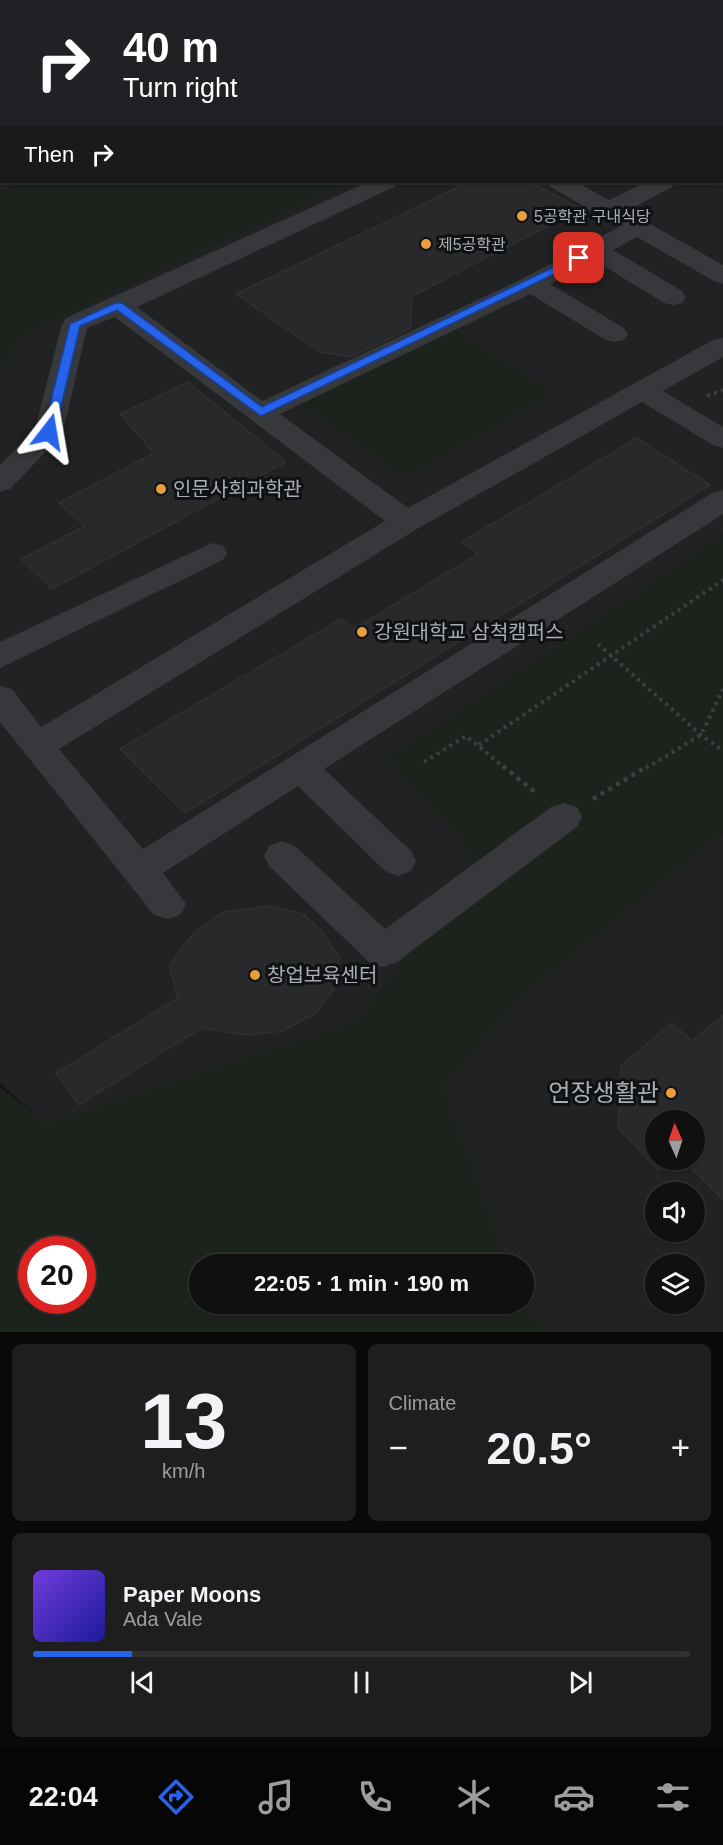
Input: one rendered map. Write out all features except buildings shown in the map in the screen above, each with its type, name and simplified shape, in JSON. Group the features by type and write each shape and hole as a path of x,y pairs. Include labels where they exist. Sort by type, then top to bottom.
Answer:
{"street":[{"path":"0,482 49,432 75,324 384,183"},
{"path":"561,183 723,276"},
{"path":"609,210 662,183"},
{"path":"261,412 531,284 638,227"},
{"path":"595,249 673,297"},
{"path":"531,284 615,334"},
{"path":"118,306 406,522"},
{"path":"37,746 406,522 723,346"},
{"path":"643,391 722,438"},
{"path":"139,870 723,500"},
{"path":"0,656 212,553"},
{"path":"0,698 167,904"},
{"path":"300,766 398,861"},
{"path":"282,856 383,951 564,817"}],"path":[{"path":"479,745 723,580"},
{"path":"598,644 701,735 723,751"},
{"path":"424,762 466,736 564,817 701,735 723,689"}],"shaded area":[{"name":"강원대학교 삼척캠퍼스","path":"0,183 723,183 723,1332 277,1332 256,1314 534,1314 534,1254 190,1254 0,1083"},
{"path":"24,183 347,183 19,336 0,379 0,191"},
{"path":"439,319 554,393 405,478 290,396"},
{"path":"723,535 723,832 510,1006 443,1089 504,1254 189,1254 189,1314 533,1314 551,1332 0,1332 0,1087 47,1124 360,1020 475,856 388,758"}],"place":[{"name":"5공학관 구내식당","path":"522,216"},
{"name":"제5공학관","path":"426,244"},
{"name":"인문사회과학관","path":"161,489"},
{"name":"강원대학교 삼척캠퍼스","path":"362,632"},
{"name":"창업보육센터","path":"255,975"},
{"name":"언장생활관","path":"671,1093"}],"route":[{"path":"49,432 75,324 118,306 261,412 531,284 579,258"}]}
